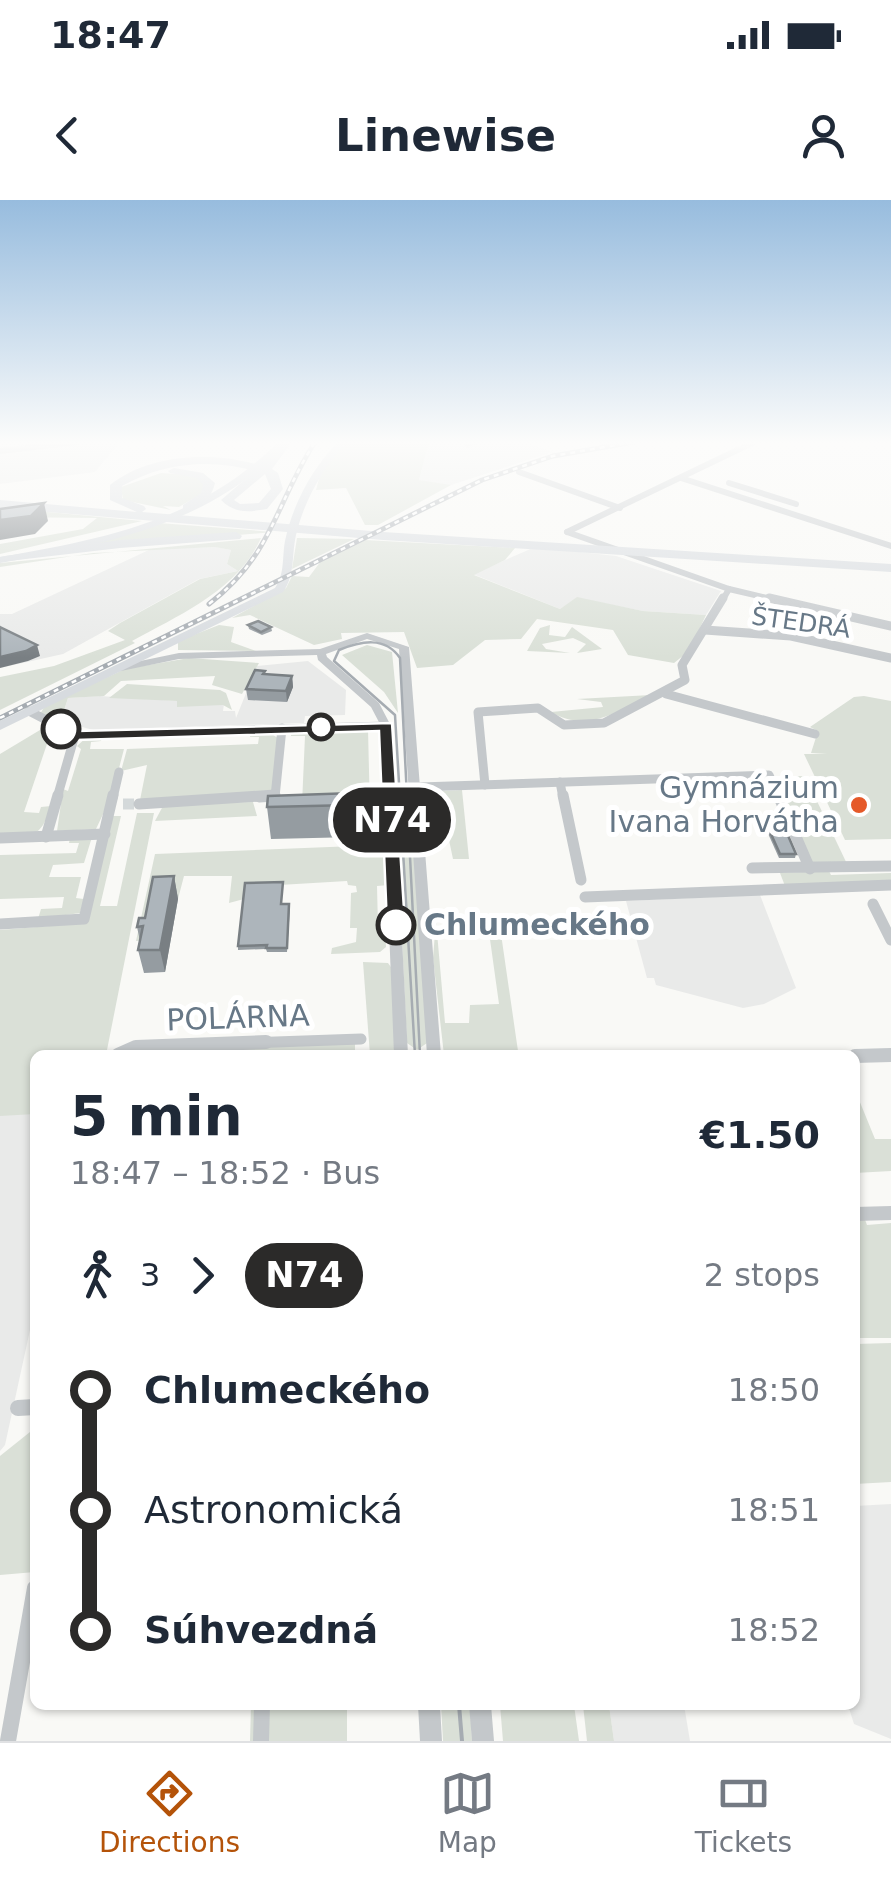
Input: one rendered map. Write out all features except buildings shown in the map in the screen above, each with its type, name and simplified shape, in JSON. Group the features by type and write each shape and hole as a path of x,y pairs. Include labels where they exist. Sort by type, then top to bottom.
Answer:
{"highway":[{"path":"134,514 382,536 891,566"},
{"path":"157,514 891,566"},
{"path":"2,559 218,537 382,536"}],"main road":[{"path":"2,559 63,546 169,514"},
{"path":"0,726 283,586 290,539 300,514"}],"street":[{"path":"607,514 567,532 729,589 891,626"},
{"path":"789,514 891,546"},
{"path":"486,785 476,715 482,710 538,708 564,725 604,723 666,694 682,684 682,665 729,589"},
{"name":"ŠTEDRÁ","path":"705,630 791,636 891,658"},
{"path":"110,671 179,656 321,652 367,636 404,646 434,1050"},
{"path":"162,646 179,656"},
{"path":"321,652 322,658 375,705 386,726 401,1050"},
{"path":"666,694 815,734"},
{"path":"29,711 75,735 386,726"},
{"path":"139,804 275,797 282,728"},
{"path":"46,837 75,735"},
{"path":"0,924 84,919 104,834 118,804 120,772"},
{"path":"390,788 769,774 810,869"},
{"path":"560,782 582,880"},
{"path":"0,838 104,834"},
{"path":"752,868 891,866"},
{"path":"585,897 891,884"},
{"path":"873,904 891,940"},
{"name":"POLÁRNA","path":"131,1050 361,1038"},
{"path":"860,1056 891,1054"},
{"path":"860,1214 891,1212"},
{"path":"8,1741 30,1616"},
{"path":"261,1741 262,1710"},
{"path":"430,1710 431,1741"},
{"path":"480,1710 482,1741"}],"shaded area":[{"path":"0,514 70,514 142,521 0,554 0,544 83,529 97,518 0,517"},
{"path":"359,514 398,514 378,525 365,525"},
{"path":"159,523 274,532 56,550"},
{"path":"261,538 238,572 187,611 132,641 135,643 0,710 0,677 54,666 125,640 108,631 200,579 238,571 227,564 231,550 215,547 116,552"},
{"path":"297,538 354,539 292,569"},
{"path":"365,540 515,548 505,560 474,575 560,609 577,597 643,611 706,615 689,651 674,663 628,655 613,630 537,619 521,639 485,640 453,665 417,668 404,632 341,633 342,639 314,645 250,615 232,618 286,588 292,576 309,577 321,561"},
{"path":"535,547 616,556 721,591 706,615 643,611 577,598 560,609 473,574"},
{"path":"151,549 231,550 227,564 238,571 199,579 63,654 0,668 0,614 12,614"},
{"path":"73,556 0,567 0,563"},
{"path":"219,625 234,627 231,642 256,651 178,650 178,641"},
{"path":"550,625 549,635 565,637 572,627 602,649 577,653 586,644 573,638 542,644 546,649 570,653 527,651 540,628"},
{"path":"367,645 392,652 398,713 384,692 342,655"},
{"path":"189,658 259,663 242,694 212,685 215,676 121,681 104,696 68,698 61,720 71,720 66,729 61,726 64,723 40,714 45,706 125,669"},
{"path":"308,661 346,690 345,715 305,716 304,723 93,730 61,721 68,698 100,696 224,704 223,711 235,711 236,718 257,666"},
{"path":"127,684 220,690 226,693 232,710 223,705 177,707 177,701 109,698"},
{"path":"651,695 602,718 577,721 551,712 603,707 601,702 577,699"},
{"path":"854,697 891,701 891,839 845,840 804,754 827,754 811,753 818,731 810,727"},
{"path":"45,727 70,738 68,748 47,744 24,812 39,813 41,807 51,806 47,817 34,834 0,837 0,754"},
{"path":"368,729 370,812 271,815 302,804 305,736 291,736 291,732"},
{"path":"250,732 269,732 279,739 274,788 269,794 140,800 147,765 121,771 127,749 258,744 259,737 250,737"},
{"path":"87,737 102,737 101,741 91,742 90,749 124,749 112,795 96,829 57,831 63,789 68,791 81,749 77,746"},
{"path":"805,776 848,866 811,865 772,777"},
{"path":"462,790 469,859 453,859 449,840 431,841 427,792"},
{"path":"399,791 411,795 427,1043 417,1050 407,1043 395,795"},
{"path":"253,802 257,816 155,821 164,804"},
{"path":"137,813 154,813 107,1050 30,1050 30,1114 0,1116 0,930 86,923 112,816 121,816 100,906 117,906"},
{"path":"70,837 92,837 84,863 53,865 49,877 81,877 76,898 84,899 80,913 38,919 41,909 62,908 64,897 0,899 0,855 76,853 79,843 69,843"},
{"path":"388,847 389,885 377,886 378,927 385,927 386,947 380,952 331,954 332,948 356,942 357,928 350,928 351,893 357,892 356,886 348,885 347,881 246,887 244,899 229,903 232,876 184,876 178,899 158,900 150,940 136,941 155,854"},
{"path":"829,871 831,875 891,873 891,882 785,886 780,873"},
{"path":"760,895 796,988 764,1004 743,1008 656,985 654,978 647,978 626,901"},
{"path":"436,921 445,1023 469,1023 470,1005 499,1004 488,925 500,927 518,1050 443,1050 433,958"},
{"path":"0,938 101,1050 30,1050 30,1330 5,1445 0,1451"},
{"path":"363,962 388,963 393,970 396,1050 370,1050"},
{"path":"355,1041 355,1050 181,1050"},
{"path":"860,1102 875,1139 891,1139 891,1171 860,1173"},
{"path":"860,1217 864,1217 867,1225 891,1223 891,1338 860,1338"},
{"path":"891,1343 891,1482 860,1484 860,1344"},
{"path":"30,1432 30,1572 0,1575 0,1456"},
{"path":"891,1504 891,1739 854,1724 850,1710 860,1710 860,1506"},
{"path":"251,1710 347,1710 347,1741 250,1741"},
{"path":"441,1710 470,1710 472,1741 443,1741"},
{"path":"500,1710 575,1710 579,1741 503,1741"},
{"path":"584,1710 610,1710 614,1741 587,1741"},
{"path":"610,1710 685,1710 690,1741 614,1741"}],"tunnel":[{"path":"123,804 139,804"}],"tram line":[{"path":"415,1050 395,715 334,661 339,650 356,644 380,643 400,658 420,1050"},
{"path":"459,1710 462,1741"}],"railway":[{"path":"209,604 247,566 278,514"},
{"path":"0,718 413,514"}],"bus line":[{"name":"N74","path":"61,729 75,735 386,726 396,925"}],"place":[{"name":"Gymnázium Ivana Horvátha","path":"859,805"},
{"name":"Chlumeckého","path":"396,925"}]}
